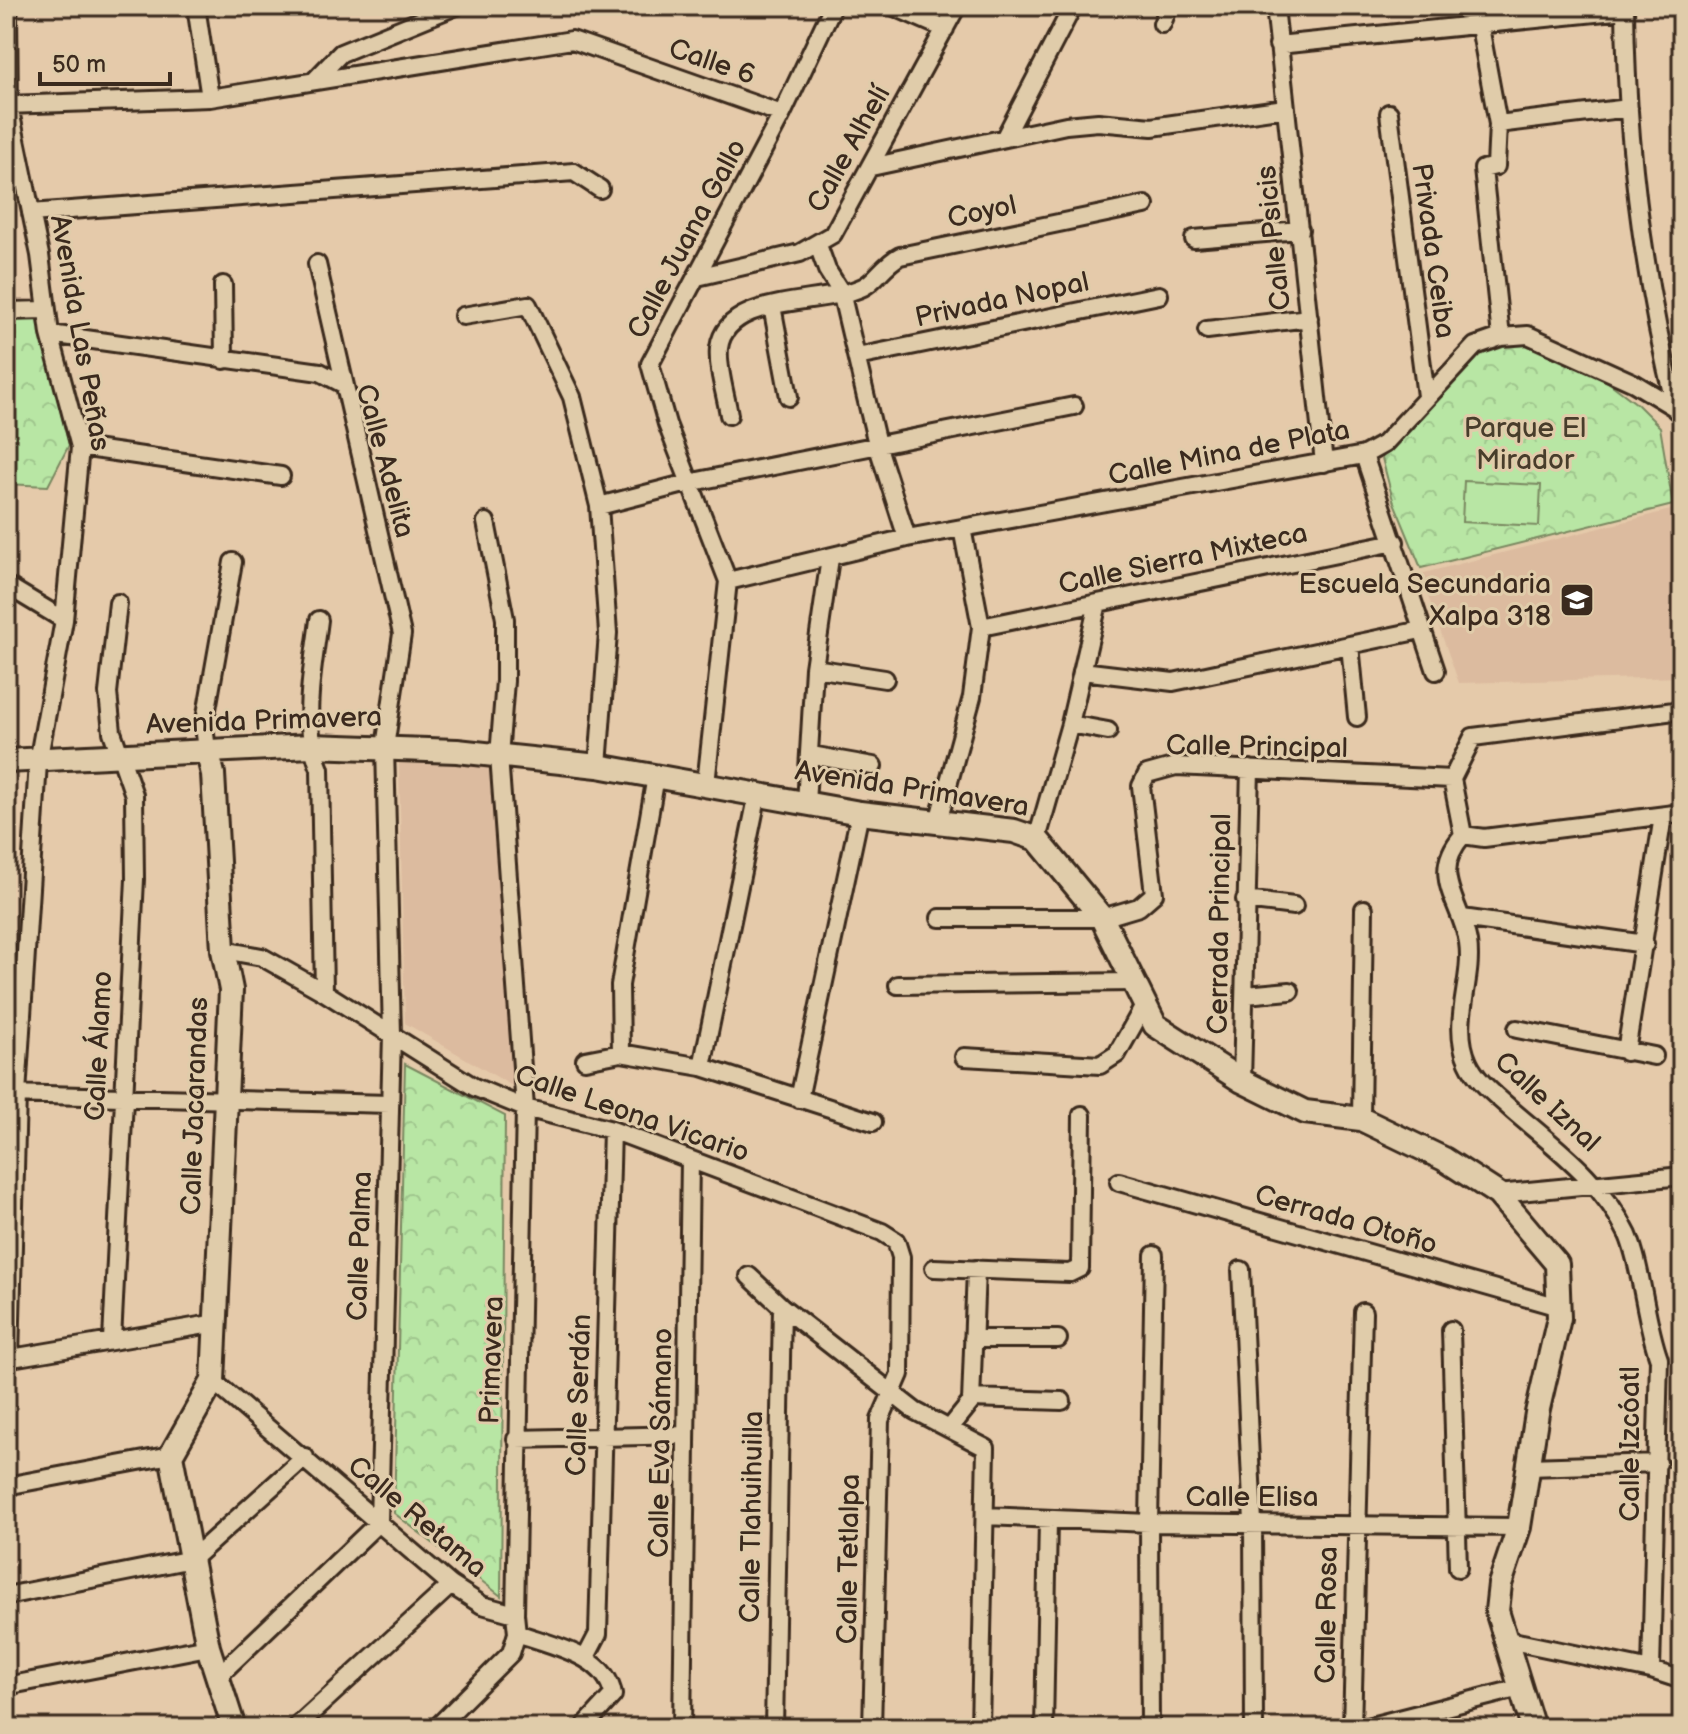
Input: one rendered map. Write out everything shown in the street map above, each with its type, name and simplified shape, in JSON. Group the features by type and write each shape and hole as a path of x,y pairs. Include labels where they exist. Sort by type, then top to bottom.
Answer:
{"street":[{"path":"7,106 8,6"},
{"path":"196,6 210,98"},
{"path":"315,80 341,53 456,6"},
{"name":"Calle Juana Gallo","path":"706,784 728,581 688,483 650,364 782,114 833,6"},
{"path":"892,6 945,29"},
{"name":"Calle Alhelí","path":"697,277 800,253 833,234 957,6"},
{"path":"1005,137 1073,6"},
{"path":"1162,24 1169,6"},
{"name":"Calle Psicis","path":"1275,6 1324,463"},
{"path":"1278,45 1480,27 1625,8 1637,208 1668,380 1679,411"},
{"path":"1480,27 1498,124 1496,166 1483,169 1501,337 1528,335 1634,383 1679,411"},
{"name":"Calle 6","path":"7,106 210,98 572,40 782,114"},
{"name":"Avenida Las Peñas","path":"7,106 31,213 50,334 80,447 64,620 38,762 11,1094 8,1358"},
{"path":"871,167 1005,137 1098,122 1152,127 1195,124 1285,108"},
{"path":"1498,124 1629,108"},
{"name":"Privada Ceiba","path":"1389,113 1426,396"},
{"path":"31,213 574,172 600,189"},
{"name":"Coyol","path":"841,292 863,287 884,264 900,256 1145,205"},
{"path":"1194,239 1300,230"},
{"path":"818,245 827,270 841,292 877,444 907,538"},
{"path":"317,264 343,384"},
{"path":"223,285 224,360"},
{"path":"729,415 719,352 722,332 735,319 772,306 841,292"},
{"name":"Privada Nopal","path":"857,357 1159,295"},
{"path":"463,316 528,305 572,397 599,506 608,633 598,766"},
{"path":"772,306 789,397"},
{"path":"6,311 46,310"},
{"path":"1207,330 1309,318"},
{"name":"Calle Adelita","path":"50,334 320,372 343,384 402,634 385,747"},
{"name":"Calle Mina de Plata","path":"728,581 907,538 1364,455 1384,444 1475,346 1501,337"},
{"path":"1634,383 1668,380"},
{"path":"599,506 688,483 1074,406"},
{"path":"80,447 281,476"},
{"path":"1364,455 1436,671"},
{"name":"Primavera","path":"486,522 505,619 505,681 499,756 525,1108 516,1439 515,1614"},
{"path":"938,822 972,697 981,627 962,528"},
{"name":"Calle Sierra Mixteca","path":"981,627 1395,542"},
{"path":"806,804 814,668 830,558"},
{"path":"207,750 204,726 233,562"},
{"path":"6,585 64,620"},
{"name":"Calle Álamo","path":"112,1340 121,1097 135,879 134,795 112,732 108,693 118,603"},
{"path":"1037,839 1070,724 1098,603"},
{"path":"319,620 308,712 311,746 320,769 324,992"},
{"path":"1082,671 1173,682 1421,630"},
{"path":"1350,645 1357,717"},
{"path":"814,668 885,679"},
{"path":"1682,710 1473,737 1452,779 1463,835 1484,838 1682,813"},
{"path":"1070,724 1108,731"},
{"name":"Avenida Primavera","path":"6,761 38,762 311,746 385,747 598,766 860,813 1014,831 1037,839 1102,918 1155,1025 1242,1081 1305,1112 1361,1119 1444,1159 1498,1194 1557,1264 1559,1307 1519,1527 1500,1584 1497,1611 1503,1639 1533,1728"},
{"name":"Calle Palma","path":"379,1522 392,1035 385,747"},
{"name":"Calle Jacarandas","path":"171,1455 213,1381 217,1323 231,990 223,950 213,774 207,750"},
{"path":"811,755 873,766"},
{"name":"Calle Principal","path":"1102,918 1139,907 1154,894 1141,786 1147,774 1176,766 1452,779"},
{"name":"Cerrada Principal","path":"1242,1081 1250,769"},
{"path":"621,1053 620,985 656,776"},
{"path":"702,1067 758,793"},
{"path":"799,1099 860,813"},
{"path":"1626,1052 1663,816"},
{"name":"Calle Iznal","path":"1463,835 1450,850 1447,886 1452,904 1462,918 1468,945 1461,1015 1467,1062 1498,1098 1595,1182"},
{"path":"1245,900 1294,906"},
{"path":"1361,1119 1364,909"},
{"path":"940,918 1102,918"},
{"path":"1462,918 1645,944"},
{"name":"Calle Leona Vicario","path":"223,950 262,957 324,992 474,1087 525,1108 612,1130 882,1232 896,1241 901,1257 900,1374 893,1394"},
{"path":"898,985 1134,982"},
{"path":"1246,995 1290,991"},
{"path":"964,1057 1100,1065 1117,1054 1144,1006"},
{"path":"1517,1029 1654,1056"},
{"path":"585,1060 621,1053 702,1067 873,1122"},
{"path":"11,1094 390,1104"},
{"path":"934,1268 1070,1273 1080,1268 1082,1115"},
{"name":"Calle Serdán","path":"586,1657 598,1634 612,1130"},
{"name":"Calle Eva Sámano","path":"682,1728 690,1160"},
{"path":"1498,1194 1595,1182 1682,1176"},
{"name":"Cerrada Otoño","path":"1119,1182 1559,1307"},
{"name":"Calle Izcóatl","path":"1595,1182 1628,1237 1647,1327 1659,1359 1651,1670"},
{"path":"1150,1728 1149,1523 1154,1255"},
{"path":"950,1428 971,1398 976,1269"},
{"path":"1241,1270 1253,1522 1254,1728"},
{"path":"749,1276 782,1307 915,1411 986,1448 980,1728"},
{"name":"Calle Tlahuihuilla","path":"774,1728 782,1307"},
{"name":"Calle Rosa","path":"1352,1728 1363,1312"},
{"path":"8,1358 217,1323"},
{"path":"1451,1330 1458,1568"},
{"path":"973,1339 1058,1339"},
{"name":"Calle Retama","path":"213,1381 451,1585 482,1605 515,1614"},
{"name":"Calle Tetlalpa","path":"872,1728 880,1420 893,1394"},
{"path":"971,1398 1062,1401"},
{"path":"516,1439 686,1435"},
{"path":"6,1486 171,1455 208,1647 234,1728"},
{"path":"6,1596 192,1559 305,1457"},
{"path":"1528,1467 1658,1463"},
{"name":"Calle Elisa","path":"985,1516 1149,1523 1519,1527"},
{"path":"1044,1728 1048,1520"},
{"path":"217,1677 379,1522"},
{"path":"295,1728 451,1585"},
{"path":"436,1728 511,1653 517,1633 515,1614"},
{"path":"517,1633 586,1657 612,1685 613,1695 607,1705 583,1728"},
{"path":"1503,1639 1651,1670 1682,1680"},
{"path":"6,1686 208,1647"},
{"path":"1363,1728 1520,1688"}],"shaded area":[{"path":"1682,507 1682,677 1459,683 1420,574"},
{"path":"399,763 490,766 514,1087 405,1023"}],"green space":[{"path":"36,313 69,445 48,486 6,484 6,322"},
{"name":"Parque El Mirador","path":"1499,343 1531,345 1583,363 1637,404 1660,427 1673,505 1421,568 1393,500 1382,458 1466,365"},
{"path":"1464,481 1541,485 1539,526 1462,522"},
{"path":"405,1064 505,1116 501,1596 394,1513"}],"place":[{"name":"Escuela Secundaria Xalpa 318","path":"1577,600"}]}
